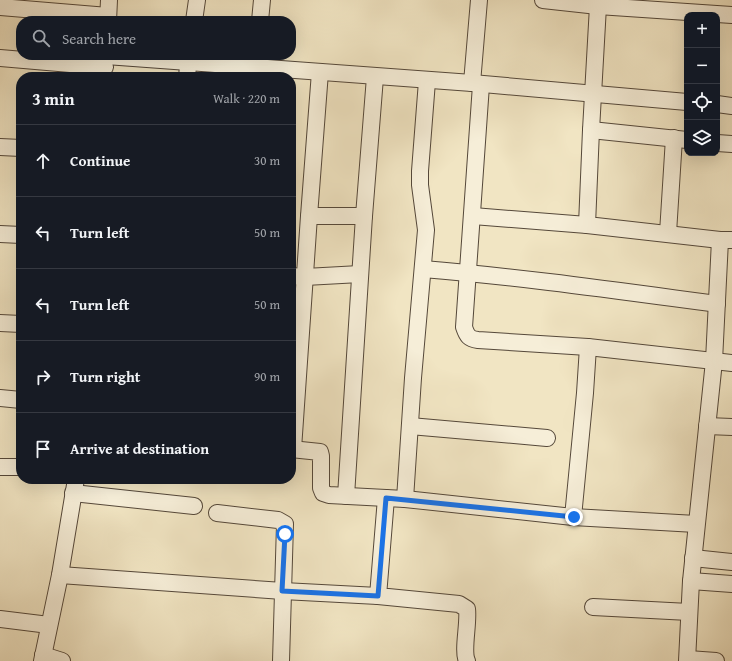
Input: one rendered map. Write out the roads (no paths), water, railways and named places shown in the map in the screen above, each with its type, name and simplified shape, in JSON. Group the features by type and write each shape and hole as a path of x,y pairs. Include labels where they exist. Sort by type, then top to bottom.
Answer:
{"street":[{"path":"195,16 197,0"},
{"path":"260,16 262,0"},
{"path":"479,0 473,216 467,273 464,327 466,334 470,339 588,348 732,363"},
{"path":"543,0 598,6 697,10 732,15"},
{"path":"0,6 108,12"},
{"path":"587,225 590,130 598,6"},
{"path":"0,58 16,59"},
{"path":"35,60 105,64 188,64 257,67 684,102"},
{"path":"296,334 298,276 309,216 320,72"},
{"path":"346,496 364,216 375,77"},
{"path":"405,499 426,230 420,185 420,171 427,80"},
{"path":"720,104 732,106"},
{"path":"590,130 680,139 668,233"},
{"path":"720,143 732,144"},
{"path":"0,147 16,148"},
{"path":"309,216 364,216"},
{"path":"473,216 587,225 726,240 717,304 714,361 696,524 689,612 688,660 716,661"},
{"path":"0,234 16,235"},
{"path":"423,269 467,273 717,304"},
{"path":"298,276 360,274"},
{"path":"0,323 16,324"},
{"path":"574,517 588,348"},
{"path":"0,398 16,400"},
{"path":"410,426 547,438"},
{"path":"707,426 732,427"},
{"path":"296,449 320,452 321,488 323,492 329,495 405,499 574,517 696,524"},
{"path":"0,467 16,467"},
{"path":"62,661 42,658 60,575 75,486 194,506"},
{"path":"378,596 386,498"},
{"path":"218,513 278,520 285,524 281,661"},
{"path":"693,558 732,562"},
{"path":"60,575 282,591 378,596 459,604 467,609 468,616 465,652 467,661"},
{"path":"691,581 732,584"},
{"path":"593,607 689,612"},
{"path":"0,619 49,625"}]}
